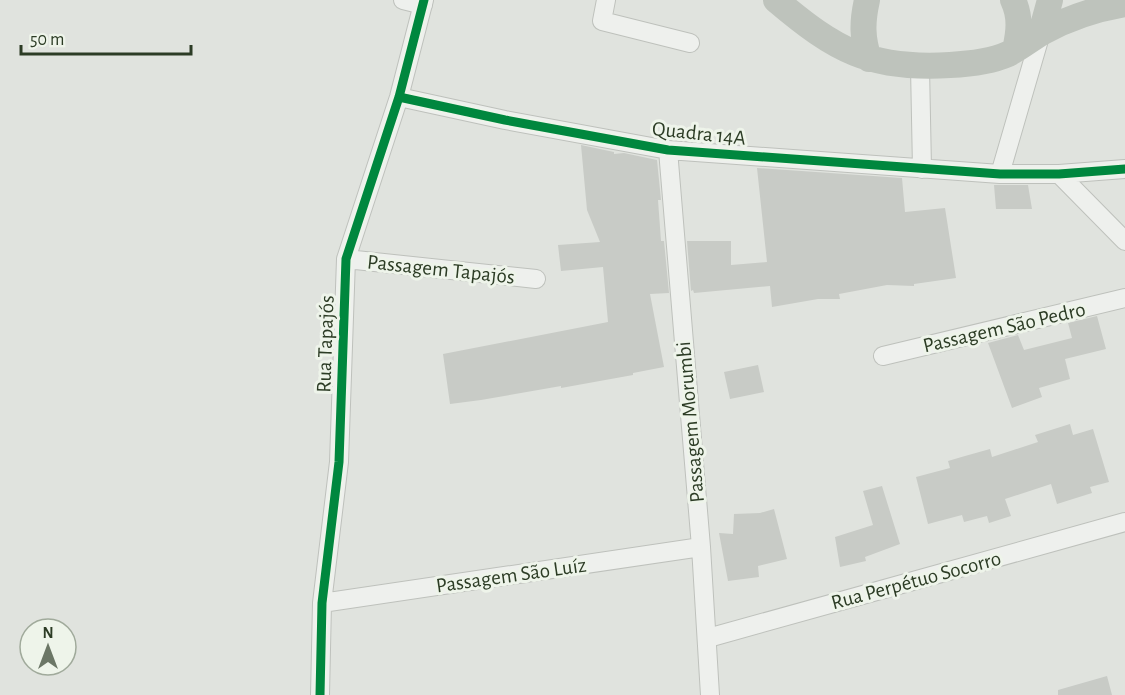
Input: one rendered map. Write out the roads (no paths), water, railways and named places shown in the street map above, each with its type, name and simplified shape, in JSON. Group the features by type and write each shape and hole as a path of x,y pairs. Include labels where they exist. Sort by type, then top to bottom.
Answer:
{"street":[{"path":"402,0 423,3"},
{"path":"606,0 602,21 690,43"},
{"path":"776,0 804,24 842,48 869,59 920,67 974,63 1006,55 1069,18 1125,4"},
{"path":"867,0 862,20 863,40 869,59"},
{"path":"1013,0 1017,8 1020,28 1015,50"},
{"path":"1000,174 1050,0"},
{"name":"Rua Tapajós","path":"320,695 322,603 339,462 346,259 399,97 423,3"},
{"path":"920,67 922,169"},
{"name":"Quadra 14A","path":"399,97 505,120 668,150 1000,174 1059,174 1125,169"},
{"name":"Passagem Morumbi","path":"668,150 701,547 710,695"},
{"path":"1059,174 1125,241"},
{"name":"Passagem Tapajós","path":"346,259 536,279"},
{"name":"Passagem São Pedro","path":"883,356 1125,298"},
{"name":"Rua Perpétuo Socorro","path":"708,638 1125,522"},
{"name":"Passagem São Luíz","path":"322,603 701,547"}]}
